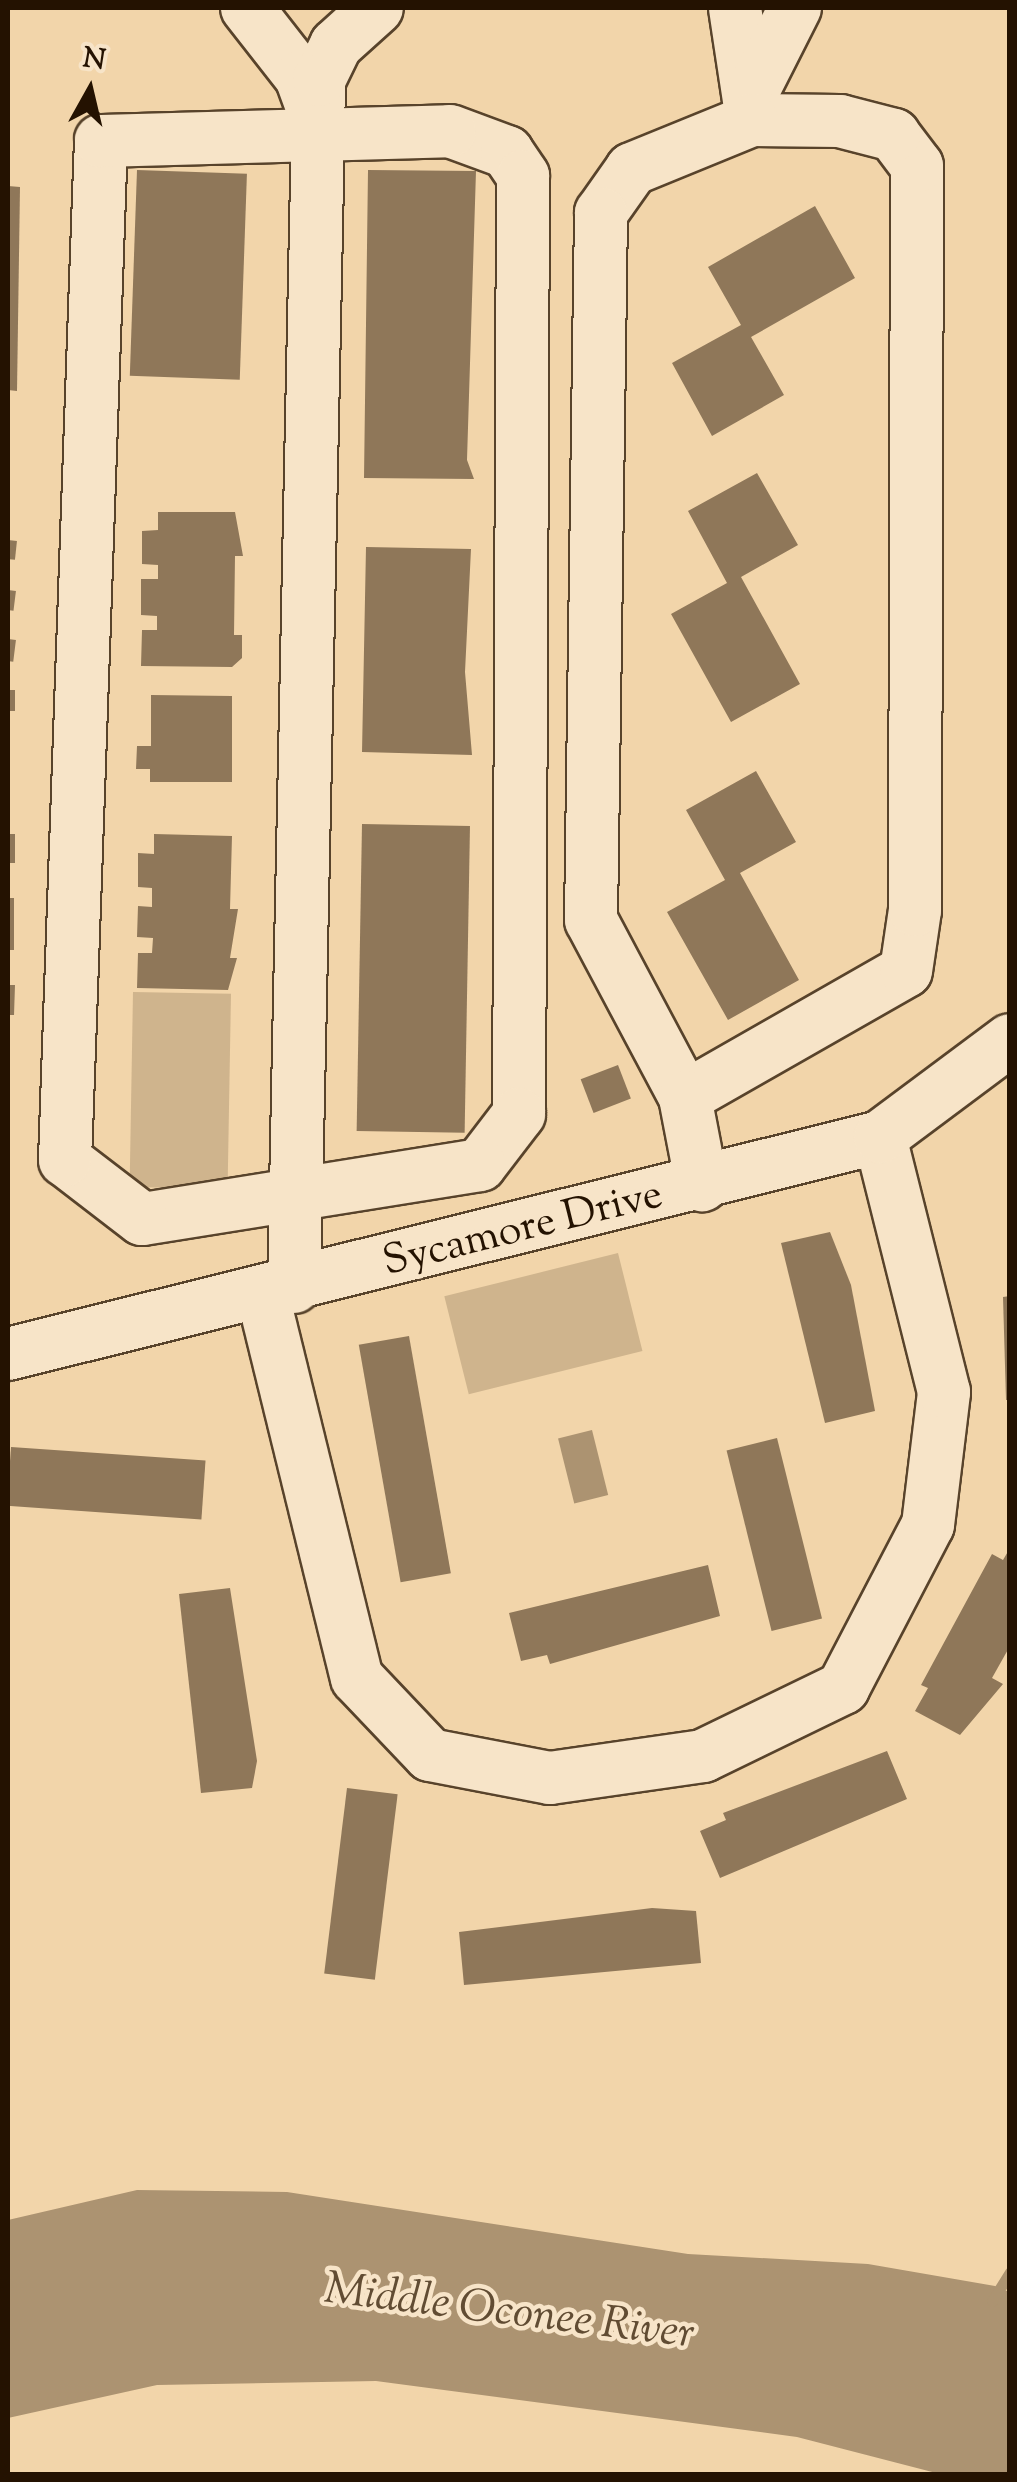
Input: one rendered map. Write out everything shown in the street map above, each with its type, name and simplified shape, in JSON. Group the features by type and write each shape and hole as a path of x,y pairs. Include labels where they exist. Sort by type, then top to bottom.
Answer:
{"street":[{"path":"247,8 301,77 323,138"},
{"path":"377,8 336,45 319,80 323,138 296,1198 278,1291 357,1678 430,1755 550,1778 703,1756 843,1688 928,1525 944,1392 880,1137"},
{"path":"734,8 753,104"},
{"path":"702,1186 685,1097 591,920 600,214 632,169 753,104 796,8"},
{"path":"685,1097 906,971 915,910 918,166 894,135 840,120 753,104"},
{"path":"184,132 323,138 450,132 507,152 524,176 519,1114 480,1165 296,1198 142,1218 64,1160 101,142 184,132"},
{"name":"Sycamore Drive","path":"8,1354 702,1186 880,1137 1010,1040"}],"shaded area":[{"path":"133,992 231,994 228,1189 130,1187"},
{"path":"618,1253 642,1351 469,1394 444,1296"}],"water":[{"path":"592,1430 608,1495 574,1503 558,1438"},
{"name":"Middle Oconee River","path":"137,2190 287,2192 688,2254 868,2264 995,2286 1009,2292 1009,2474 940,2474 797,2437 376,2381 157,2385 8,2418 8,2220"}],"building":[{"path":"137,170 247,174 240,380 130,376"},
{"path":"368,170 476,171 467,460 474,479 364,478"},
{"path":"8,186 20,187 17,391 8,390"},
{"path":"815,206 855,278 751,337 784,395 712,436 672,363 741,325 708,267"},
{"path":"757,473 798,545 741,577 800,684 731,722 671,614 727,583 688,511"},
{"path":"158,512 235,512 243,556 235,556 234,635 242,635 242,658 232,667 141,666 142,630 157,630 157,616 141,615 141,579 158,579 158,565 142,564 142,531 158,530"},
{"path":"8,540 17,541 15,560 8,559"},
{"path":"366,547 471,549 465,672 472,755 362,752"},
{"path":"8,590 16,591 14,611 8,610"},
{"path":"8,639 16,640 13,662 8,661"},
{"path":"8,690 15,690 15,711 8,711"},
{"path":"151,695 232,696 232,782 150,782 150,769 136,769 137,746 151,746"},
{"path":"756,771 796,842 740,873 799,980 728,1020 667,912 725,880 686,810"},
{"path":"362,824 470,826 465,1133 357,1131"},
{"path":"8,834 15,834 15,863 8,863"},
{"path":"154,834 232,836 230,909 238,909 230,958 237,958 228,990 137,988 138,953 152,953 153,938 137,937 138,906 152,907 152,888 138,887 138,853 154,854"},
{"path":"8,898 14,898 14,950 8,950"},
{"path":"8,985 15,985 14,1015 8,1015"},
{"path":"618,1065 631,1099 594,1113 581,1079"},
{"path":"830,1232 851,1285 875,1411 825,1423 781,1243"},
{"path":"1010,1296 1010,1400 1006,1400 1003,1297"},
{"path":"409,1336 451,1573 401,1582 359,1345"},
{"path":"777,1438 822,1618 772,1631 727,1451"},
{"path":"11,1447 206,1461 201,1519 8,1506"},
{"path":"1010,1548 1010,1646 992,1678 1003,1684 960,1735 915,1711 928,1688 921,1685 992,1554 1003,1560"},
{"path":"708,1565 720,1616 550,1664 547,1655 521,1661 509,1613"},
{"path":"230,1588 257,1761 252,1788 201,1793 179,1594"},
{"path":"887,1751 907,1799 720,1878 700,1831 726,1820 723,1813"},
{"path":"347,1788 398,1794 375,1980 324,1974"},
{"path":"652,1908 696,1911 701,1963 464,1985 459,1932"}],"waterway":[{"path":"992,2301 1010,2272"}]}
